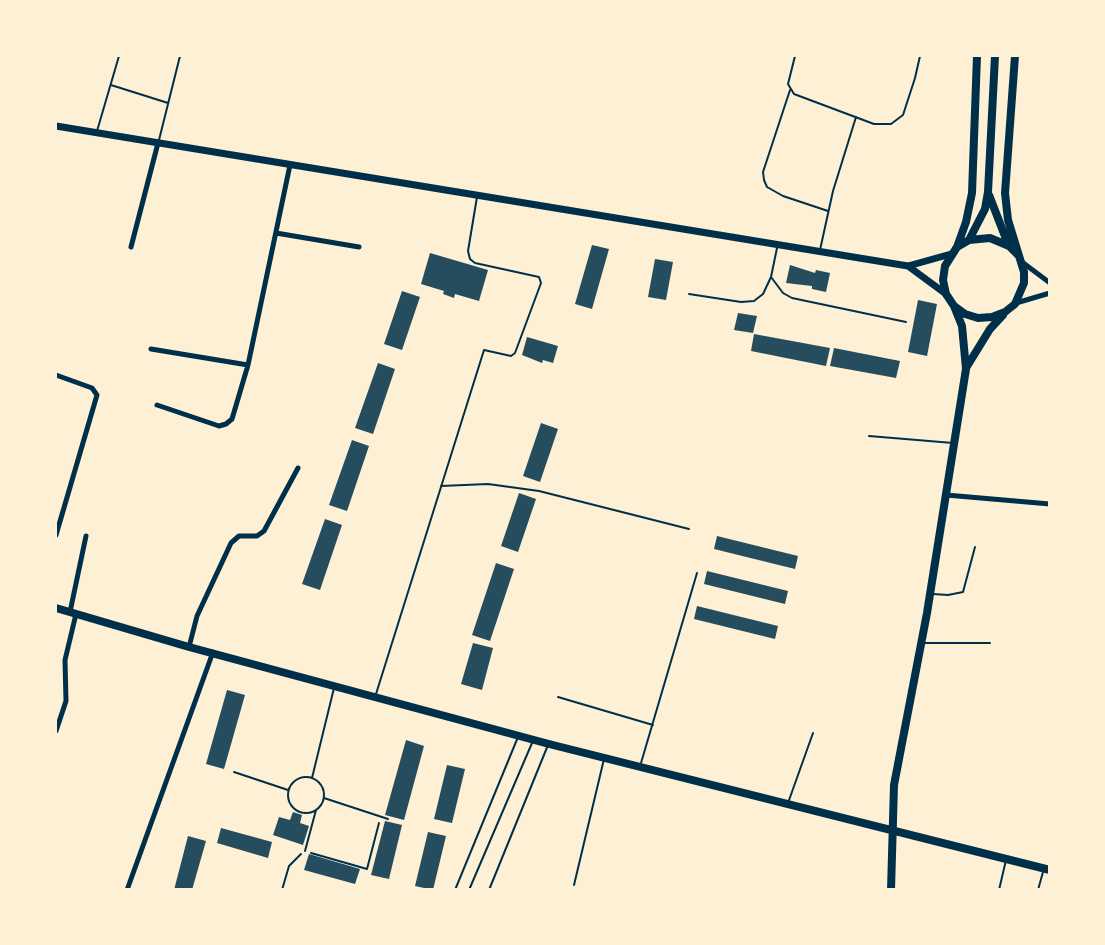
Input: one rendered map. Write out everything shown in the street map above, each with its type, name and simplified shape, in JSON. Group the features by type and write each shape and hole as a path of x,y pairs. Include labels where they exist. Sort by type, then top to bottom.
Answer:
{"main road":[{"path":"891,890 894,785 930,594 966,369 962,326 946,294 944,273 966,222 972,193 977,56"},
{"path":"954,251 969,240 985,209 988,192 995,56"},
{"path":"966,369 990,329 1015,304 1024,283 1008,220 1005,193 1015,56"},
{"path":"988,192 1000,229 1019,258"},
{"path":"969,240 990,238 1009,246"},
{"path":"954,306 965,314 978,318 992,317 1005,312"},
{"path":"56,608 189,647 335,684 518,736 787,806 1047,870"}],"street":[{"path":"56,126 908,266 927,277 946,294"},
{"path":"131,247 158,143"},
{"path":"157,405 219,426 232,419 248,365 290,165"},
{"path":"276,233 359,247"},
{"path":"908,266 954,251"},
{"path":"1019,258 1050,283"},
{"path":"1015,304 1050,293"},
{"path":"151,349 248,365"},
{"path":"56,375 92,388 97,395 57,524 56,535"},
{"path":"189,647 197,616 231,543 239,536 257,536 264,531 298,468"},
{"path":"946,495 1050,504"},
{"path":"56,731 66,701 65,660 86,536"},
{"path":"127,890 213,652"}],"lane":[{"path":"96,133 118,56"},
{"path":"158,143 180,56"},
{"path":"795,56 788,84 794,94 874,124 891,124 903,115 920,56"},
{"path":"110,85 168,103"},
{"path":"790,90 763,172 764,180 767,187 783,196 828,210"},
{"path":"820,251 828,210 856,117"},
{"path":"375,697 484,350 513,356 541,283 539,277 470,259 468,251 477,195"},
{"path":"689,294 741,302 754,301 763,294 771,277 778,244"},
{"path":"771,277 783,292 792,298 906,322"},
{"path":"870,435 954,443"},
{"path":"441,486 488,484 539,491 689,529"},
{"path":"930,594 948,595 963,592 975,547"},
{"path":"640,768 697,573"},
{"path":"921,643 990,643"},
{"path":"312,778 335,684"},
{"path":"558,697 653,725"},
{"path":"787,806 813,733"},
{"path":"455,890 518,736"},
{"path":"469,890 533,739"},
{"path":"489,890 549,744"},
{"path":"574,885 604,758"},
{"path":"234,772 288,790"},
{"path":"316,810 302,813 295,810 290,805 288,790 298,779 312,778 319,783 324,798"},
{"path":"305,850 316,810 324,798"},
{"path":"324,798 388,819"},
{"path":"999,890 1006,860"},
{"path":"1038,890 1047,870"}],"path":[{"path":"282,890 289,866 305,850 367,869 381,818"}],"building":[{"path":"592,245 609,249 592,309 575,304"},
{"path":"430,253 488,270 479,301 455,294 454,298 443,294 444,291 421,284"},
{"path":"655,259 673,262 666,300 648,297"},
{"path":"790,265 815,273 816,270 830,273 826,292 812,289 812,286 786,283"},
{"path":"402,291 420,297 402,350 384,344"},
{"path":"918,300 937,304 927,356 908,352"},
{"path":"738,313 757,316 753,333 734,330"},
{"path":"754,334 830,348 826,366 751,351"},
{"path":"527,337 558,346 553,363 543,360 542,363 522,355"},
{"path":"834,348 900,361 896,378 830,366"},
{"path":"378,363 395,369 373,434 355,428"},
{"path":"541,423 558,429 540,482 523,476"},
{"path":"352,440 369,446 347,511 329,505"},
{"path":"519,493 536,499 518,552 501,546"},
{"path":"325,519 342,525 320,590 302,584"},
{"path":"717,536 798,556 795,569 714,549"},
{"path":"496,563 514,569 490,641 472,635"},
{"path":"707,571 788,591 785,604 704,584"},
{"path":"697,606 778,626 775,639 694,619"},
{"path":"473,643 493,648 482,690 461,684"},
{"path":"227,690 245,695 224,769 206,764"},
{"path":"406,740 424,746 404,820 385,815"},
{"path":"447,765 465,769 452,823 434,819"},
{"path":"293,812 302,815 300,823 309,826 303,845 273,835 279,817 290,820"},
{"path":"385,821 402,825 389,879 371,875"},
{"path":"221,828 272,842 268,858 217,843"},
{"path":"428,832 446,836 433,890 415,886"},
{"path":"188,836 206,841 192,890 174,890"},
{"path":"309,854 360,869 355,884 304,870"}]}
